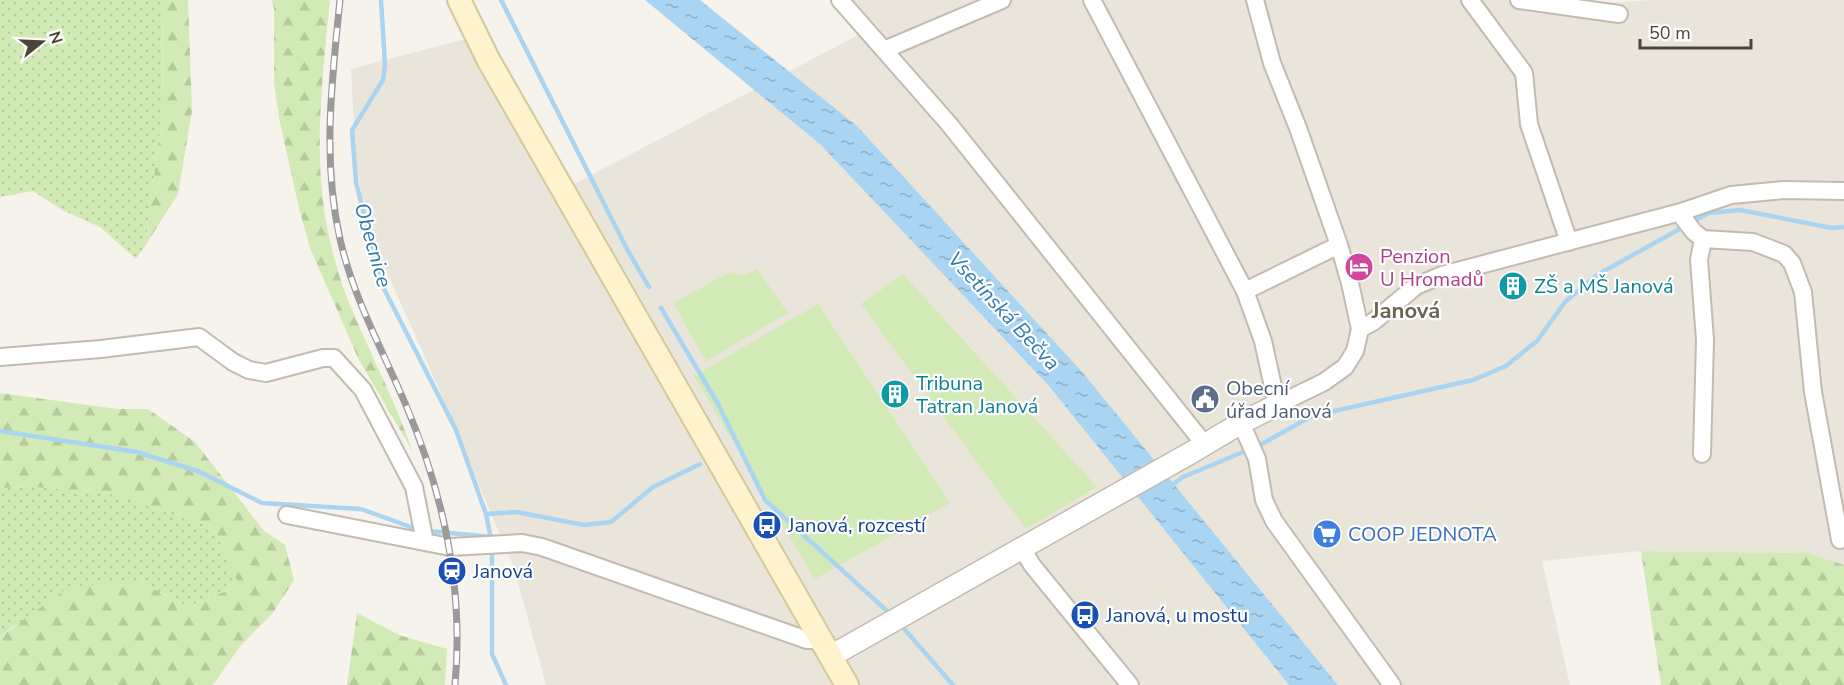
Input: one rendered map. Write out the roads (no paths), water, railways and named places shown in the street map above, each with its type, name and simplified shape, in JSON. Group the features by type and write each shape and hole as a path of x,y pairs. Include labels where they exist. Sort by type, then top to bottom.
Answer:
{"main road":[{"path":"459,0 489,61 847,685"}],"street":[{"path":"840,0 956,133 1199,448"},
{"path":"884,50 1002,0"},
{"path":"1092,0 1245,291 1263,341 1277,405"},
{"path":"286,515 450,547 522,543 542,547 826,648 1027,545 1199,448 1245,431 1277,405 1324,382 1345,367 1356,351 1360,329 1339,245 1298,128 1272,63 1255,0"},
{"path":"1470,0 1524,73 1529,124 1569,242"},
{"path":"1519,0 1619,14"},
{"path":"1691,225 1731,195 1784,190 1844,191"},
{"path":"1360,329 1373,322 1404,294 1433,278 1569,242 1691,225 1753,242 1784,254 1792,263 1803,292 1813,392 1840,540"},
{"path":"1691,225 1699,260 1705,340 1702,454"},
{"path":"1245,291 1339,245"},
{"path":"0,357 101,349 199,337 233,362 249,370 266,373 323,358 334,358 363,390 414,487 425,542"},
{"path":"1245,431 1257,459 1264,500 1274,521 1392,685"},
{"path":"1027,545 1032,565 1130,685"}],"water":[{"name":"Vsetínská Bečva","path":"645,0 700,0 857,126 1083,373 1338,685 1289,685 1049,386 821,145"}],"waterway":[{"name":"Obecnice","path":"381,0 385,65 383,80 352,130 356,182 380,281 456,430 486,514 492,544 492,654 506,685"},
{"path":"501,0 628,251 649,287"},
{"path":"1692,222 1709,213 1740,210 1832,228 1844,227"},
{"path":"1171,486 1183,477 1260,445 1312,416 1473,380 1506,366 1537,341 1565,302 1597,275 1685,226"},
{"path":"661,308 718,404 765,500 886,610"},
{"path":"0,431 137,452 200,472 262,503 361,509 419,530"},
{"name":"Obecnice","path":"486,514 517,512 584,525 611,522 653,487 700,464"},
{"path":"428,531 492,537"},
{"path":"900,624 953,685"}],"railway":[{"path":"340,0 330,120 331,179 340,239 352,282 405,403 440,506 453,577 457,649 455,685"}],"place":[{"name":"Penzion U Hromadů","path":"1359,267"},
{"name":"ZŠ a MŠ Janová","path":"1513,286"},
{"name":"Tribuna Tatran Janová","path":"895,394"},
{"name":"Obecní úřad Janová","path":"1205,399"},
{"name":"Janová, rozcestí","path":"767,525"},
{"name":"COOP JEDNOTA","path":"1327,534"},
{"name":"Janová","path":"452,571"},
{"name":"Janová, u mostu","path":"1085,615"}],"district":[{"name":"Janová","path":"1406,311"}]}
